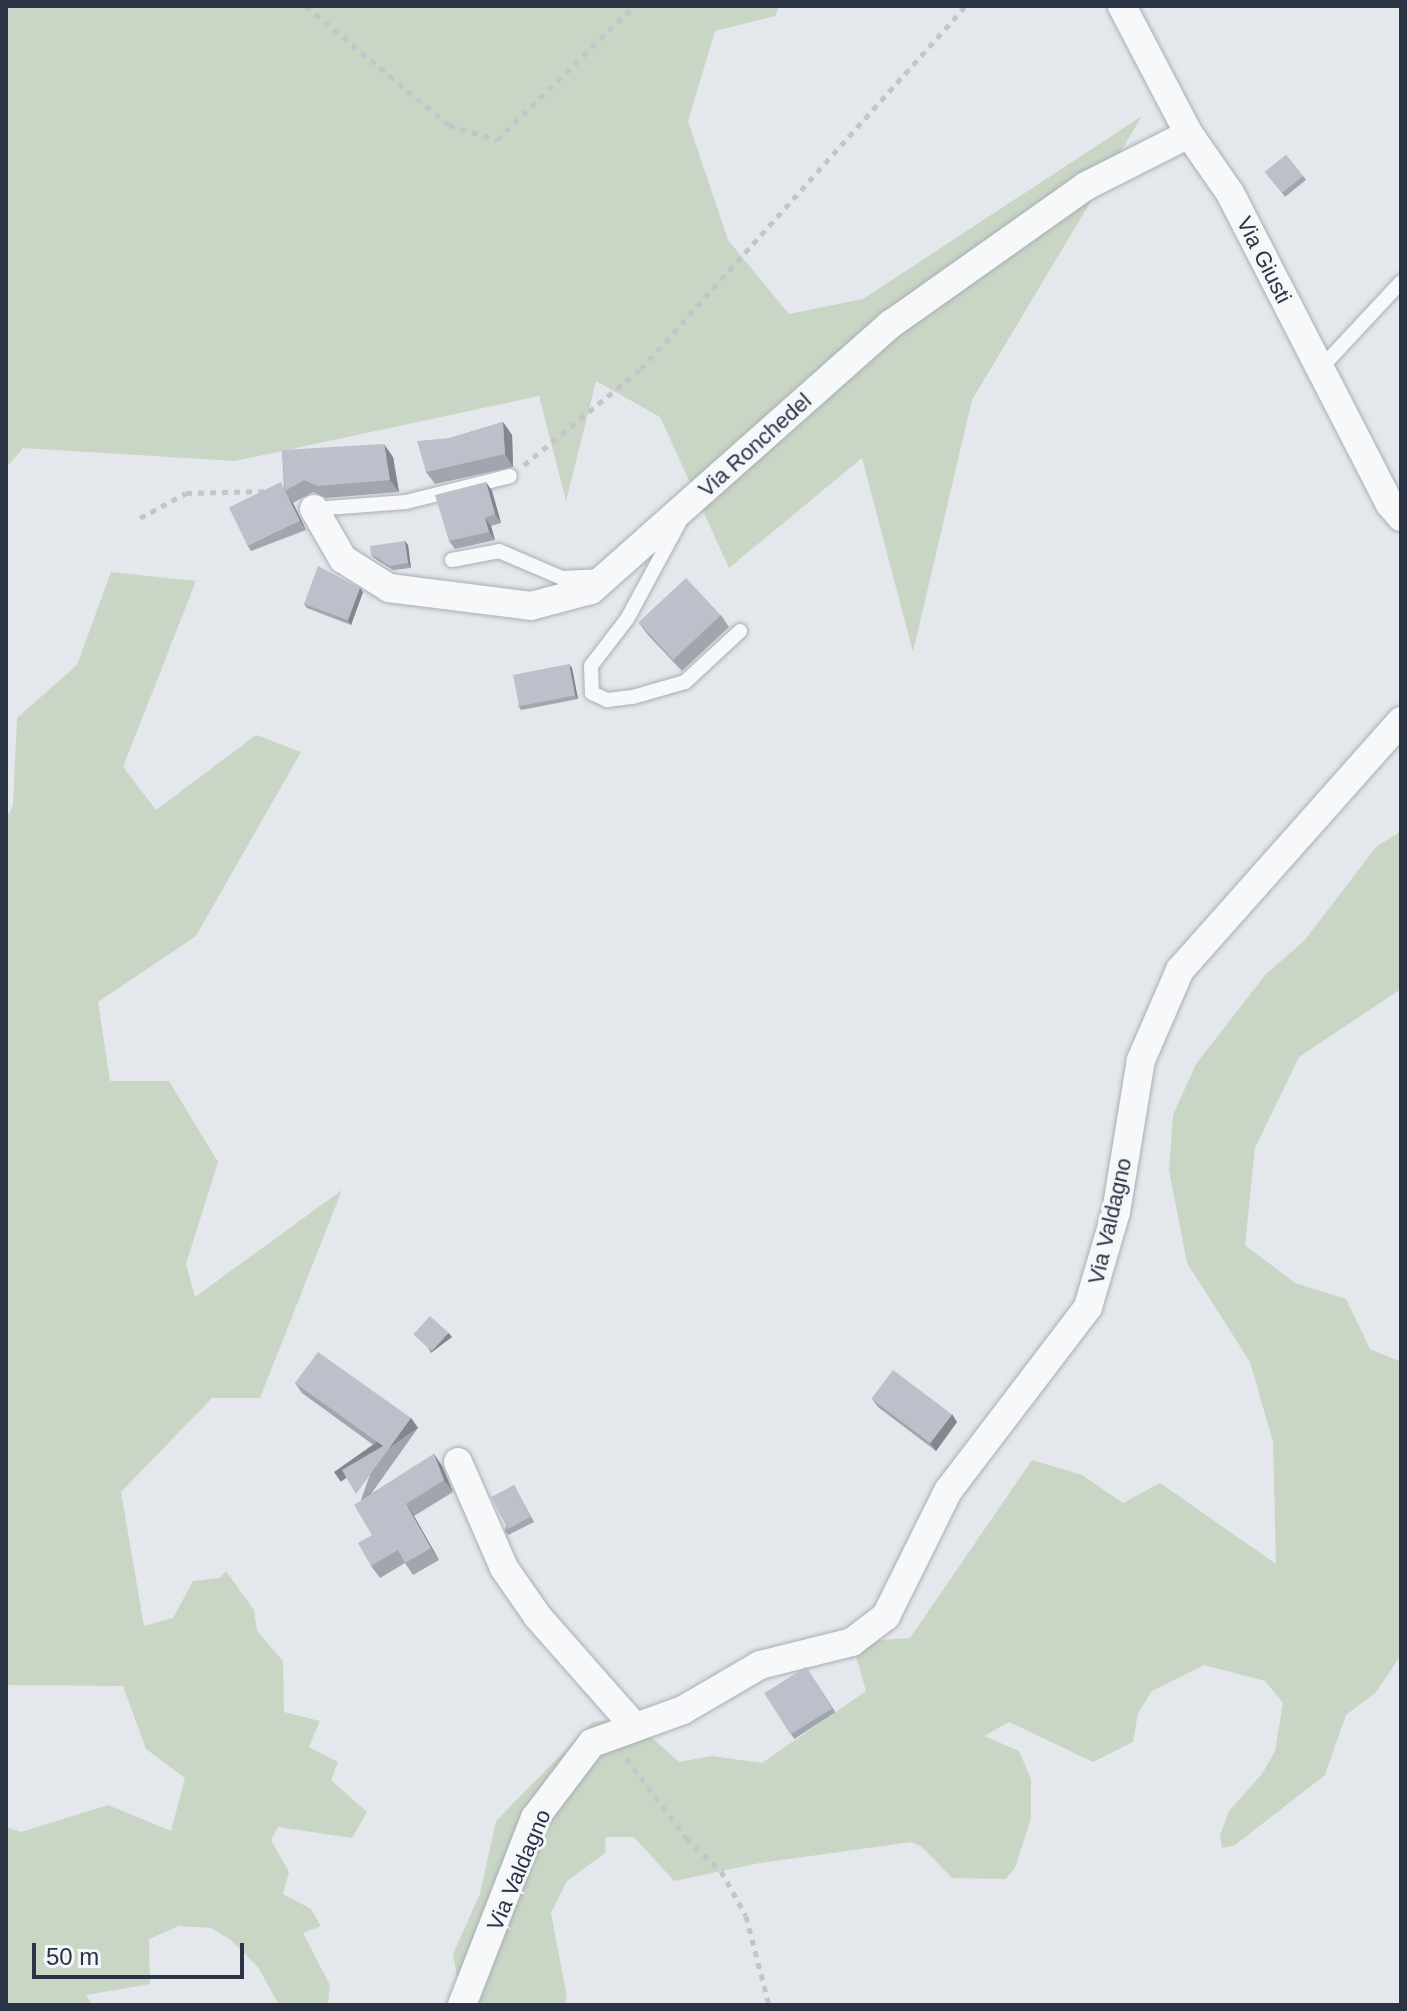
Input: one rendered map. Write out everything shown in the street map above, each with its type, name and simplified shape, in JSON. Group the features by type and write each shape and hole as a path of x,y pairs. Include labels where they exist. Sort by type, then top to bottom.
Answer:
{"street":[{"name":"Via Giusti","path":"1122,6 1189,134 1230,193 1320,369 1401,517"},
{"name":"Via Ronchedel","path":"314,509 343,559 389,588 531,606 591,590 891,324 1086,186 1189,134"},
{"name":"Via Valdagno","path":"462,2005 507,1902 535,1818 592,1743 683,1710 760,1665 852,1642 886,1616 948,1491 1088,1307 1116,1212 1141,1060 1180,970 1401,721"},
{"path":"458,1462 504,1568 538,1617 635,1727"}],"lane":[{"path":"1320,369 1401,282"},
{"path":"314,509 406,502 510,476"},
{"path":"688,504 627,619 591,666 592,693 620,699 685,682 740,631"},
{"path":"452,560 499,551 562,578 607,576"}],"path":[{"path":"306,6 449,125 497,140 634,6"},
{"path":"510,476 641,369 966,6"},
{"path":"140,518 186,493 278,491 314,509"},
{"path":"600,1740 625,1757 686,1838 721,1871 746,1916 769,2005"}],"green space":[{"path":"6,6 779,6 775,16 715,31 688,121 728,240 789,314 863,299 1142,116 972,400 913,652 862,458 729,568 660,417 596,381 566,501 539,396 235,461 23,448 6,468"},
{"path":"111,572 196,581 123,767 156,810 256,735 301,752 196,936 98,1002 110,1081 169,1081 218,1162 186,1264 195,1297 342,1190 260,1398 212,1398 121,1492 144,1626 173,1618 193,1581 220,1578 226,1571 254,1610 257,1631 283,1661 284,1712 320,1721 309,1747 338,1762 331,1780 367,1812 352,1838 278,1827 271,1840 289,1872 283,1894 311,1909 321,1926 303,1933 330,1985 328,2005 279,2005 258,1967 231,1940 211,1928 179,1926 149,1939 150,1984 86,1995 92,2005 6,2005 6,1827 21,1832 108,1805 171,1831 185,1778 146,1749 123,1686 6,1685 6,819 13,805 17,718 77,665"},
{"path":"1401,831 1401,989 1299,1057 1255,1148 1245,1245 1295,1283 1346,1299 1370,1349 1401,1362 1401,1655 1376,1692 1346,1715 1325,1775 1235,1845 1222,1848 1220,1835 1229,1811 1262,1774 1275,1751 1283,1703 1265,1681 1204,1665 1152,1691 1138,1713 1133,1742 1093,1762 1009,1722 984,1736 1019,1751 1031,1779 1031,1818 1015,1868 1006,1879 952,1878 922,1847 911,1842 760,1863 674,1881 634,1837 606,1837 605,1853 567,1881 551,1913 567,1997 564,2005 462,2005 453,1954 480,1894 496,1821 593,1722 630,1718 679,1762 712,1756 762,1763 866,1691 852,1642 910,1638 1032,1460 1082,1475 1123,1503 1160,1483 1276,1564 1273,1442 1250,1362 1187,1263 1169,1170 1173,1115 1196,1064 1266,974 1304,941 1376,847"}],"building":[{"path":"1286,155 1303,176 1282,193 1265,172"},
{"path":"503,422 505,454 426,472 417,441 450,438"},
{"path":"384,444 390,480 318,486 304,480 285,491 282,450"},
{"path":"281,482 300,521 248,546 229,507"},
{"path":"486,482 495,514 485,518 489,532 449,541 435,495"},
{"path":"405,541 408,563 390,566 371,554 370,546"},
{"path":"318,566 360,588 348,620 304,604"},
{"path":"686,578 721,615 673,660 638,622"},
{"path":"569,664 575,695 519,706 513,675"},
{"path":"430,1316 449,1333 432,1351 413,1335"},
{"path":"318,1352 411,1418 356,1494 342,1470 383,1446 295,1383"},
{"path":"893,1370 952,1415 930,1443 871,1399"},
{"path":"434,1454 444,1480 406,1504 431,1548 405,1563 398,1550 371,1566 358,1543 372,1535 354,1505"},
{"path":"514,1485 531,1517 508,1529 491,1497"},
{"path":"806,1667 832,1709 790,1735 764,1693"}]}
